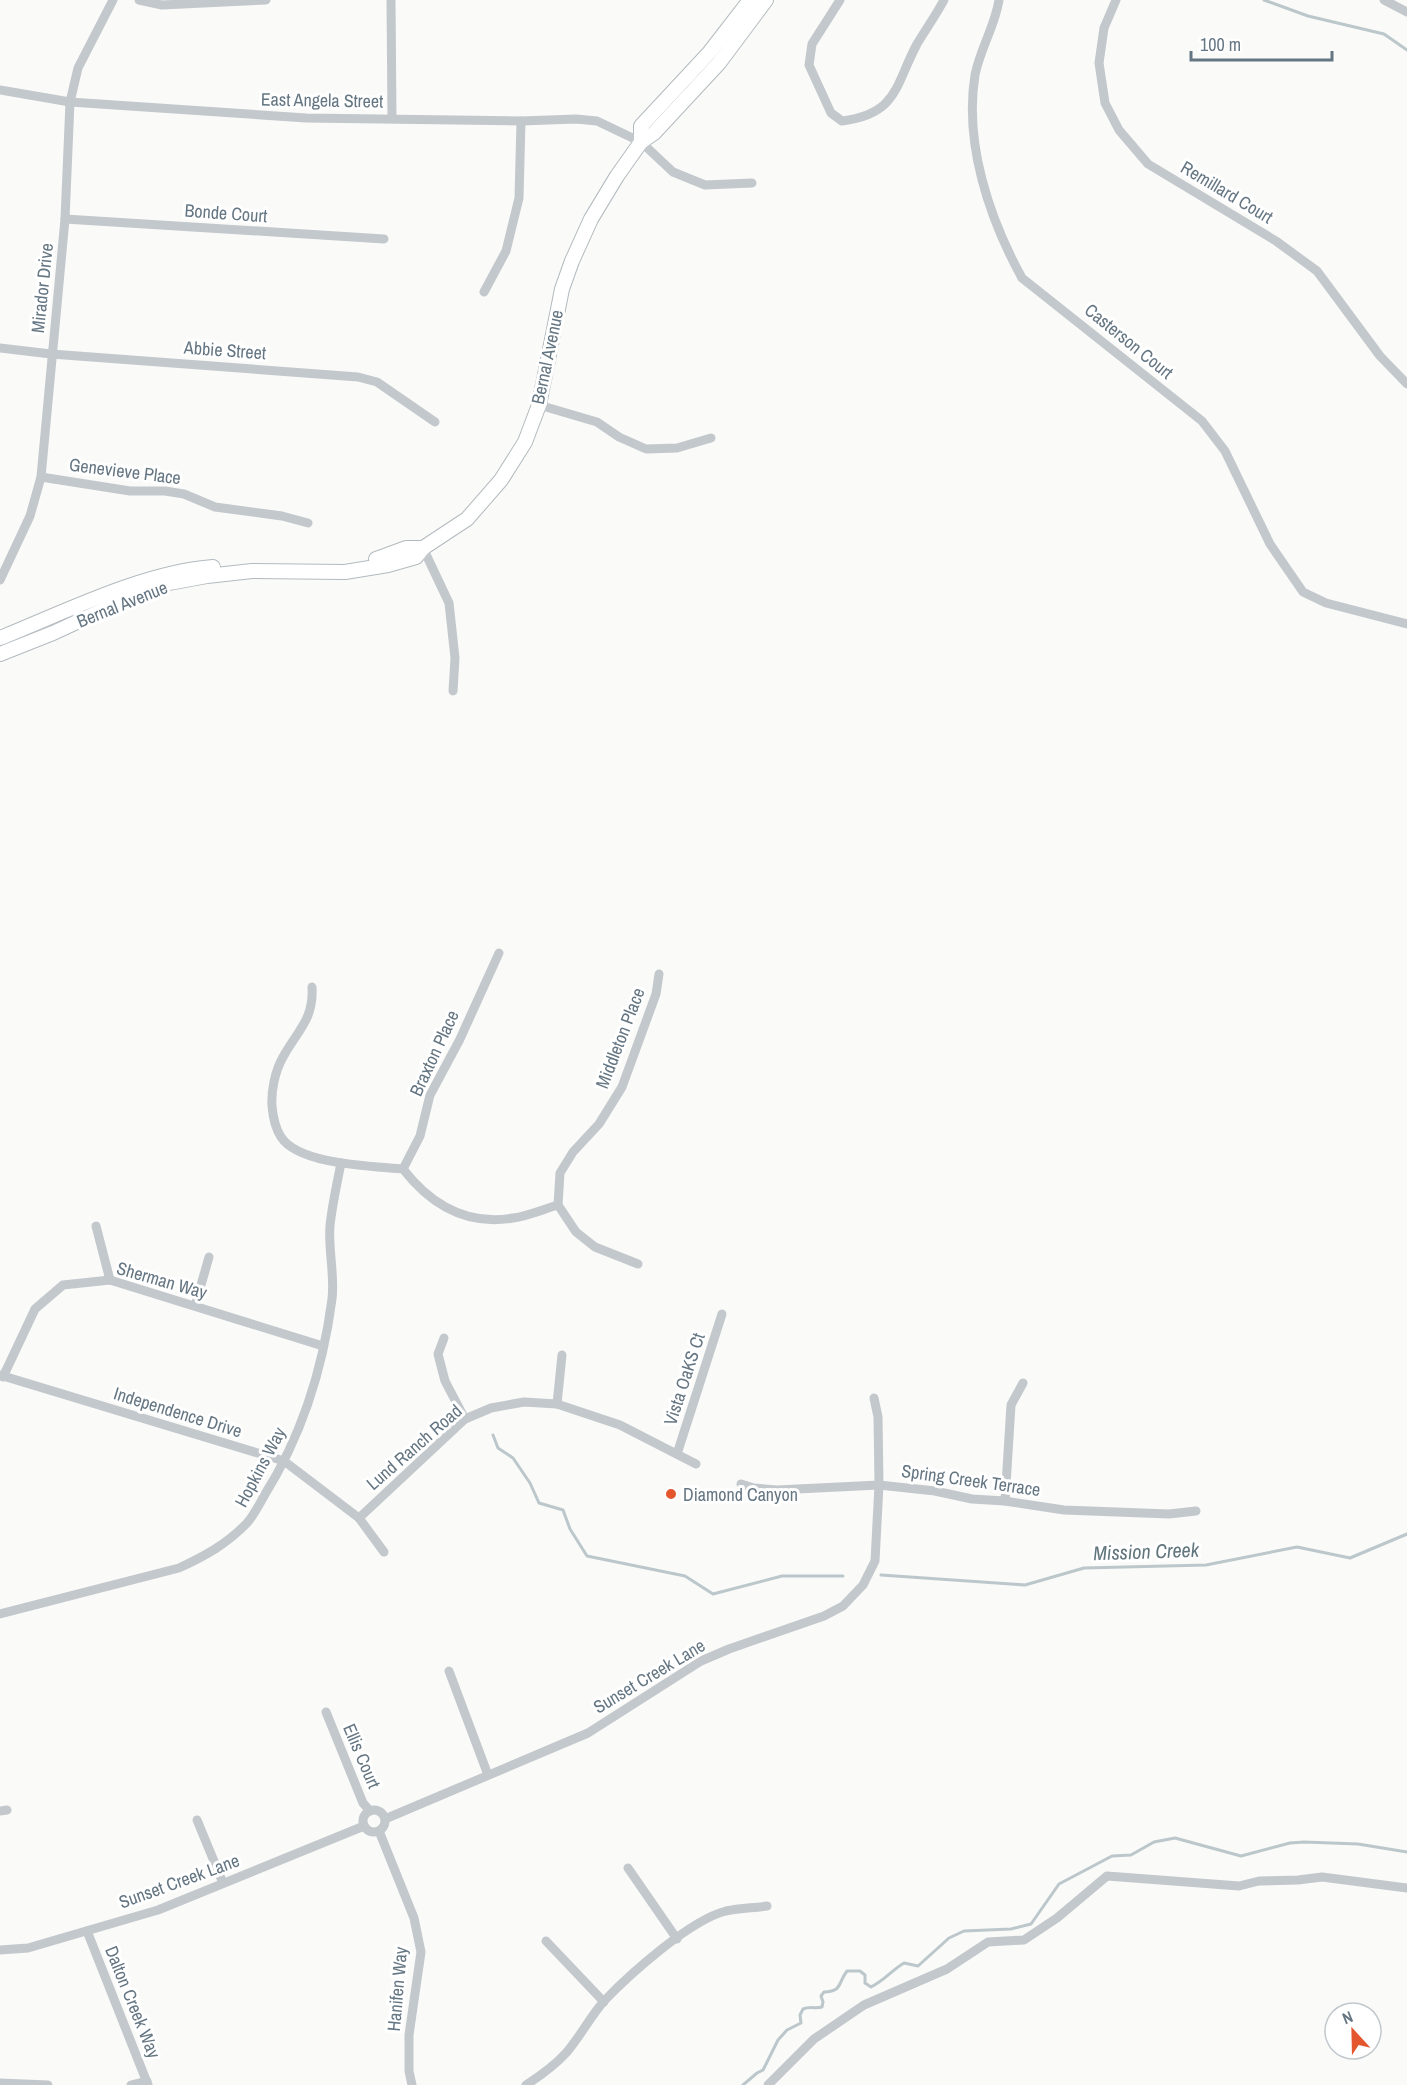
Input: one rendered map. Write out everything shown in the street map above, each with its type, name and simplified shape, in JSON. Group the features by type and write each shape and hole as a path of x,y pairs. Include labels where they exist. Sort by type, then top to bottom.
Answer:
{"main road":[{"name":"Bernal Avenue","path":"640,142 641,126 709,53 750,0"},
{"name":"Bernal Avenue","path":"0,654 53,633 129,598 170,584 207,576 252,571 345,572 388,565 416,557 423,548 467,519 501,480 525,442 539,405 556,312 572,261 616,176 640,142 654,133 719,63 766,0"},
{"name":"Bernal Avenue","path":"0,638 152,579 193,569 265,564 358,562 383,557 406,548 423,548"}],"street":[{"name":"Mirador Drive","path":"0,580 30,516 41,477 65,219 70,102 78,68 113,0"},
{"path":"139,0 162,5 266,0"},
{"path":"391,0 392,118"},
{"path":"840,0 812,44 809,65 831,113 842,122 858,119 880,110 895,94 916,45 944,0"},
{"name":"Casterson Court","path":"999,0 976,72 971,107 975,156 1005,247 1022,278 1202,421 1225,451 1270,544 1303,592 1326,603 1407,624"},
{"name":"Remillard Court","path":"1116,0 1104,28 1099,63 1105,103 1119,130 1148,164 1276,241 1317,271 1380,356 1407,384"},
{"path":"1384,0 1407,12"},
{"name":"East Angela Street","path":"0,90 70,102 306,118 521,121 576,118 597,122 640,142 673,172 694,180 705,184 752,183"},
{"path":"484,292 506,251 519,198 521,121"},
{"name":"Bonde Court","path":"65,219 384,239"},
{"name":"Abbie Street","path":"0,348 51,354 358,377 377,382 435,422"},
{"path":"539,405 597,422 620,437 646,449 677,448 711,438"},
{"name":"Genevieve Place","path":"41,477 130,491 165,491 184,494 215,507 282,516 308,523"},
{"path":"423,548 449,603 455,658 453,691"},
{"name":"Braxton Place","path":"403,1169 420,1136 430,1095 460,1039 499,953"},
{"name":"Middleton Place","path":"558,1205 560,1173 573,1152 599,1124 622,1087 656,994 659,974"},
{"path":"312,987 313,1003 308,1017 281,1061 271,1094 273,1118 281,1138 309,1156 341,1163 403,1169 418,1187 438,1203 460,1215 488,1219 513,1218 558,1205 576,1232 595,1247 638,1264"},
{"name":"Hopkins Way","path":"0,1614 179,1568 205,1556 230,1540 249,1521 284,1461 304,1417 323,1346 332,1297 330,1227 341,1163"},
{"path":"96,1226 110,1280"},
{"path":"195,1306 209,1257"},
{"name":"Sherman Way","path":"1,1376 35,1309 63,1285 110,1280 323,1346"},
{"name":"Vista OaKS Ct","path":"676,1454 722,1314"},
{"path":"444,1338 438,1354 445,1381 465,1419"},
{"path":"557,1404 562,1354"},
{"name":"Independence Drive","path":"1,1376 284,1461 359,1518 384,1552"},
{"path":"1005,1501 1011,1405 1023,1383"},
{"name":"Sunset Creek Lane","path":"385,1819 588,1733 701,1661 824,1616 843,1606 863,1585 875,1562 879,1485 878,1417 874,1398"},
{"name":"Lund Ranch Road","path":"359,1518 465,1419 491,1408 524,1402 557,1404 620,1425 696,1464"},
{"name":"Spring Creek Terrace","path":"741,1484 777,1491 879,1485 1064,1510 1169,1514 1196,1511"},
{"path":"449,1671 488,1775"},
{"name":"Ellis Court","path":"326,1712 363,1803 370,1811"},
{"path":"370,1811 378,1811 385,1819 384,1826 379,1831 372,1832 364,1826 363,1818 370,1811"},
{"path":"197,1820 224,1883"},
{"name":"Sunset Creek Lane","path":"0,1950 28,1948 158,1910 364,1826"},
{"name":"Hanifen Way","path":"379,1831 414,1918 421,1952 409,2035 409,2071 412,2085"},
{"path":"628,1868 677,1939"},
{"path":"768,2085 814,2040 864,2005 947,1969 988,1942 1024,1940 1057,1918 1107,1876 1239,1886 1259,1881 1322,1877 1407,1888"},
{"path":"526,2085 565,2054 604,2002 677,1939 695,1926 726,1912 768,1906"},
{"name":"Dalton Creek Way","path":"87,1931 148,2083"},
{"path":"546,1941 604,2002"},
{"path":"0,2083 48,2085"},
{"path":"131,2085 148,2083"}],"waterway":[{"path":"1264,0 1308,16 1384,34 1407,50"},
{"name":"Mission Creek","path":"493,1435 498,1448 513,1458 530,1483 539,1503 563,1510 570,1529 587,1556 685,1576 713,1594 782,1576 843,1576"},
{"name":"Mission Creek","path":"881,1575 1025,1585 1084,1568 1206,1565 1297,1547 1350,1558 1407,1534"},
{"path":"743,2085 763,2070 778,2040 787,2030 801,2023 800,2015 803,2009 822,2007 821,1996 824,1992 837,1988 847,1971 860,1971 865,1975 865,1983 871,1987 904,1963 918,1966 949,1938 964,1931 1011,1929 1031,1924 1059,1884 1112,1856 1131,1855 1154,1842 1175,1838 1241,1856 1290,1843 1304,1842 1358,1844 1407,1852"}],"place":[{"name":"Diamond Canyon","path":"671,1494"}]}
